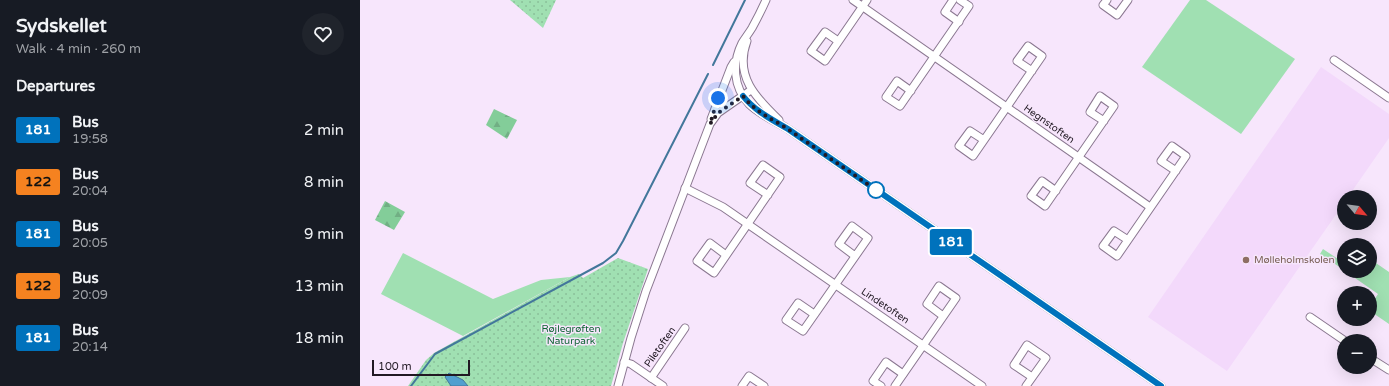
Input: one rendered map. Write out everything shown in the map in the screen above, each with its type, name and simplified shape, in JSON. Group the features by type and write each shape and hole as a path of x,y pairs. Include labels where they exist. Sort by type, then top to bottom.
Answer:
{"street":[{"path":"766,0 745,45 744,56 746,75 751,90 762,104 788,129"},
{"name":"Hegnstoften","path":"853,0 1150,207"},
{"path":"838,41 867,0"},
{"path":"953,0 945,12 959,22"},
{"path":"911,91 969,6 960,0"},
{"path":"1107,0 1103,5 1117,15 1128,0"},
{"path":"618,386 646,290 731,67 736,60 742,43 752,29"},
{"path":"736,60 736,79 743,96 749,104 788,129 1161,386"},
{"path":"1334,60 1389,98"},
{"name":"Hegnstoften","path":"984,140 1032,71"},
{"path":"710,124 718,113 751,90"},
{"name":"Hegnstoften","path":"1056,191 1104,121"},
{"path":"1128,240 1176,171"},
{"name":"Lindetoften","path":"685,188 723,207 982,386"},
{"path":"726,255 768,195"},
{"path":"814,314 855,256"},
{"path":"895,386 943,316"},
{"path":"1310,318 1337,336"},
{"name":"Piletoften","path":"651,378 685,328"},
{"path":"1026,386 1032,378 1046,358 1027,346 1014,365 1032,378"},
{"name":"Piletoften","path":"624,362 631,364 663,386"},
{"path":"881,386 873,381 886,362 903,374"},
{"path":"1377,362 1389,370"},
{"path":"742,386 749,376 764,386"}],"shaded area":[{"name":"Mølleholmskolen","path":"1321,67 1389,114 1389,138 1353,190 1337,190 1337,213 1227,371 1148,317"}],"green space":[{"path":"510,0 556,0 543,28"},
{"path":"1190,0 1206,0 1295,59 1241,134 1142,67"},
{"path":"494,109 517,120 507,139 486,125"},
{"path":"385,201 405,212 394,230 375,220"},
{"path":"1323,249 1337,258 1337,265 1320,254"},
{"path":"403,253 493,299 541,280 570,277 463,336 381,294"},
{"name":"Røjlegrøften Naturpark","path":"618,258 648,269 623,343 611,386 408,386 426,360 434,353 570,277 579,274 583,278"},
{"path":"1377,264 1389,272 1389,324 1377,316 1377,286 1367,286 1355,278 1377,278"}],"water":[{"path":"449,373 463,380 468,386 451,386 445,377"}],"waterway":[{"path":"713,65 745,0"},
{"path":"411,386 435,354 603,263 616,253 708,74"}],"bus line":[{"name":"181","path":"743,96 749,104 757,110 788,129 1161,386"}],"place":[{"name":"Mølleholmskolen","path":"1246,260"}],"route":[{"path":"718,98 710,124 718,113 743,96 749,104 757,110 788,129 882,194 876,190"}]}
